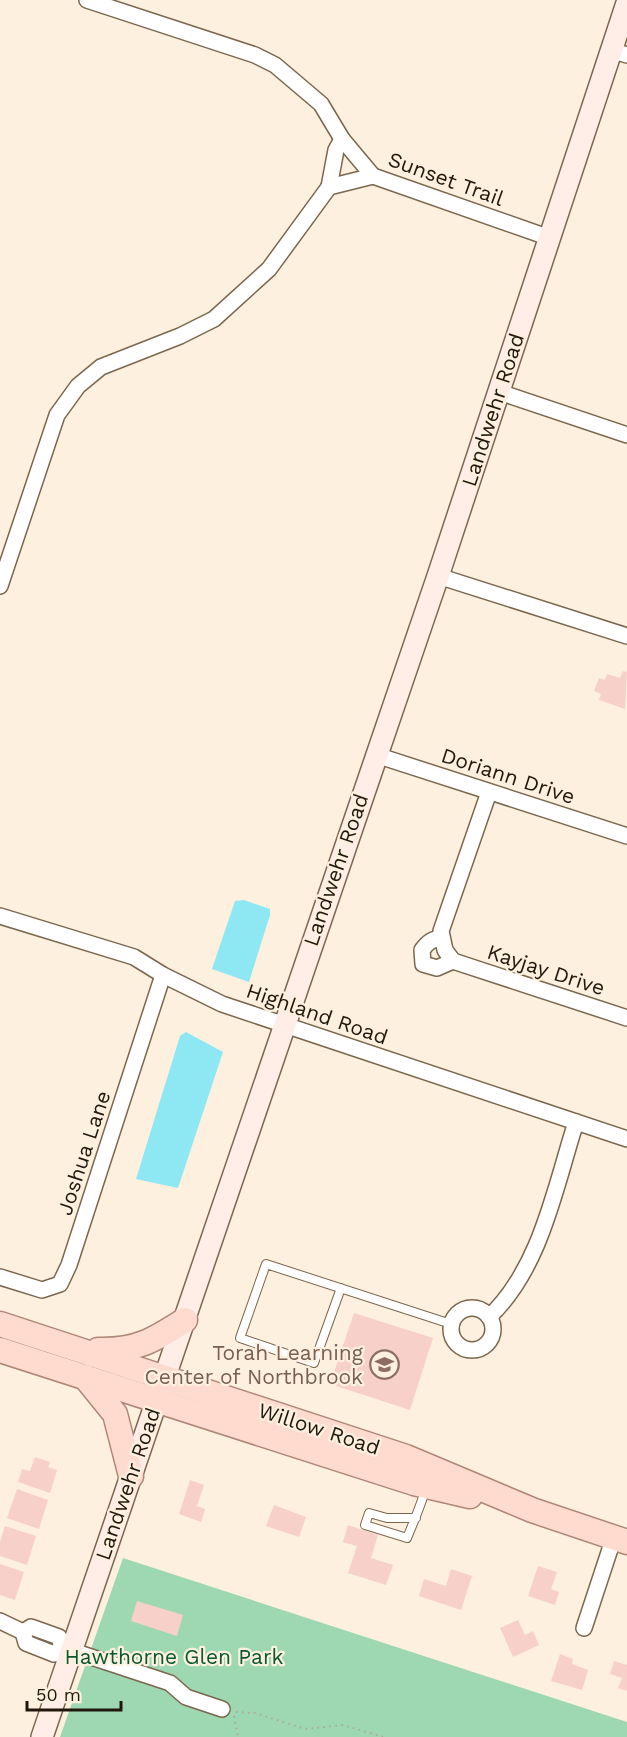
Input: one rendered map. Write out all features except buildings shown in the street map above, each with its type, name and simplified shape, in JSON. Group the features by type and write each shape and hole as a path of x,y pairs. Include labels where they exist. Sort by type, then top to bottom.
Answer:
{"main road":[{"name":"Landwehr Road","path":"42,1737 66,1649 161,1390 283,1024 438,576 550,238 619,53 627,3"},
{"path":"78,1350 128,1350 152,1342 185,1320"},
{"name":"Willow Road","path":"0,1324 78,1350 161,1390 427,1486 532,1510"},
{"name":"Willow Road","path":"0,1350 85,1377 161,1390 406,1457 532,1510 621,1540"},
{"path":"85,1377 115,1414 131,1476"}],"street":[{"name":"Sunset Trail","path":"87,0 255,55 275,65 321,104 342,139 373,176 550,238"},
{"path":"0,586 57,415 78,386 101,367 180,336 214,319 269,269 329,187 336,150 342,139"},
{"path":"329,187 373,176"},
{"path":"499,392 627,435"},
{"path":"438,576 627,636"},
{"name":"Doriann Drive","path":"376,755 627,836"},
{"path":"442,938 441,931 489,792"},
{"name":"Highland Road","path":"0,916 134,957 222,1004 627,1139"},
{"name":"Kayjay Drive","path":"453,961 437,968 423,964 422,950 432,939 442,938 445,950 453,961 627,1018"},
{"name":"Joshua Lane","path":"0,1277 42,1290 60,1284 69,1265 164,975"},
{"path":"489,1317 502,1304 532,1255 576,1122"},
{"path":"467,1308 479,1309 489,1317 492,1323 492,1336 488,1343 476,1350 469,1350 457,1344 453,1338 451,1324 457,1314 467,1308"},
{"path":"584,1628 621,1540"},
{"path":"0,1621 23,1632 26,1643 46,1652 54,1654 66,1649 170,1683 186,1697 222,1709"}],"lane":[{"path":"341,1288 314,1363 240,1338 266,1264 341,1288 451,1324"},
{"path":"416,1518 387,1518 369,1513 364,1525 408,1538 416,1518 427,1486"}],"path":[{"path":"238,1737 233,1712 255,1713 305,1729 343,1725 383,1737"}],"green space":[{"name":"Hawthorne Glen Park","path":"123,1558 627,1722 627,1737 60,1737"}],"water":[{"path":"244,900 270,909 249,982 212,969 235,901"},
{"path":"186,1032 223,1052 178,1188 136,1179 180,1036"}],"place":[{"name":"Torah Learning Center of Northbrook","path":"384,1365"}]}
